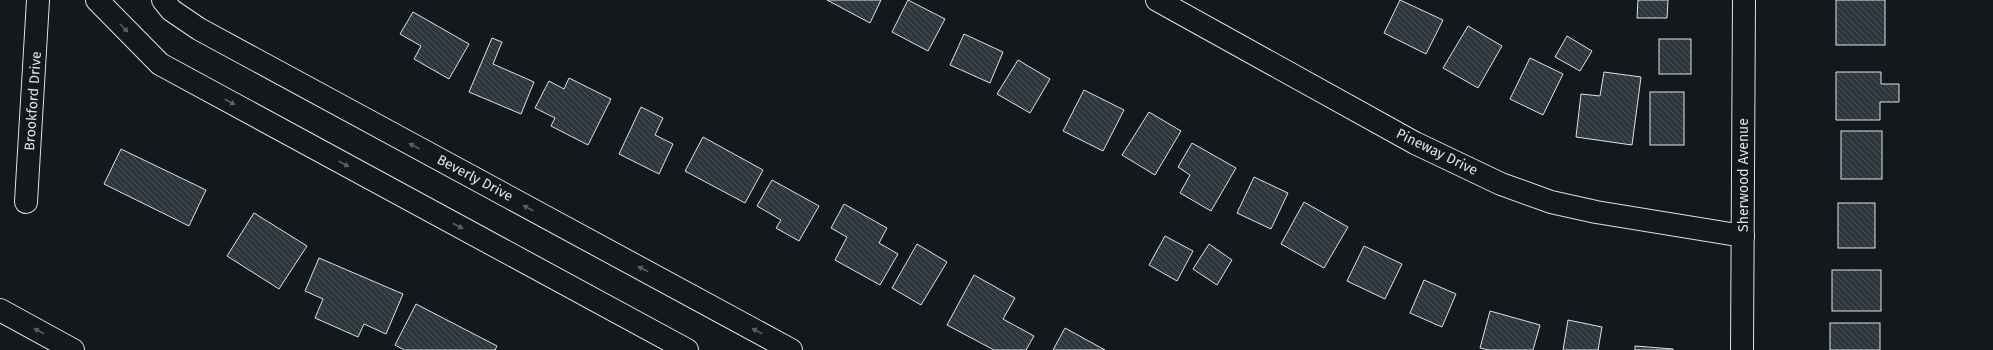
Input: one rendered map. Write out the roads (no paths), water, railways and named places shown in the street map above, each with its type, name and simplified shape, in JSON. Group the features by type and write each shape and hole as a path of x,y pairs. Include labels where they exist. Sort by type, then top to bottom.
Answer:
{"main road":[{"name":"Brookford Drive","path":"26,202 38,0"},
{"path":"97,0 160,64 687,350"},
{"name":"Beverly Drive","path":"163,0 171,10 199,29 791,350"},
{"name":"Pineway Drive","path":"1157,0 1415,143 1501,184 1551,202 1596,212 1743,236"},
{"name":"Sherwood Avenue","path":"1742,350 1744,0"},
{"path":"0,310 74,350"}]}
